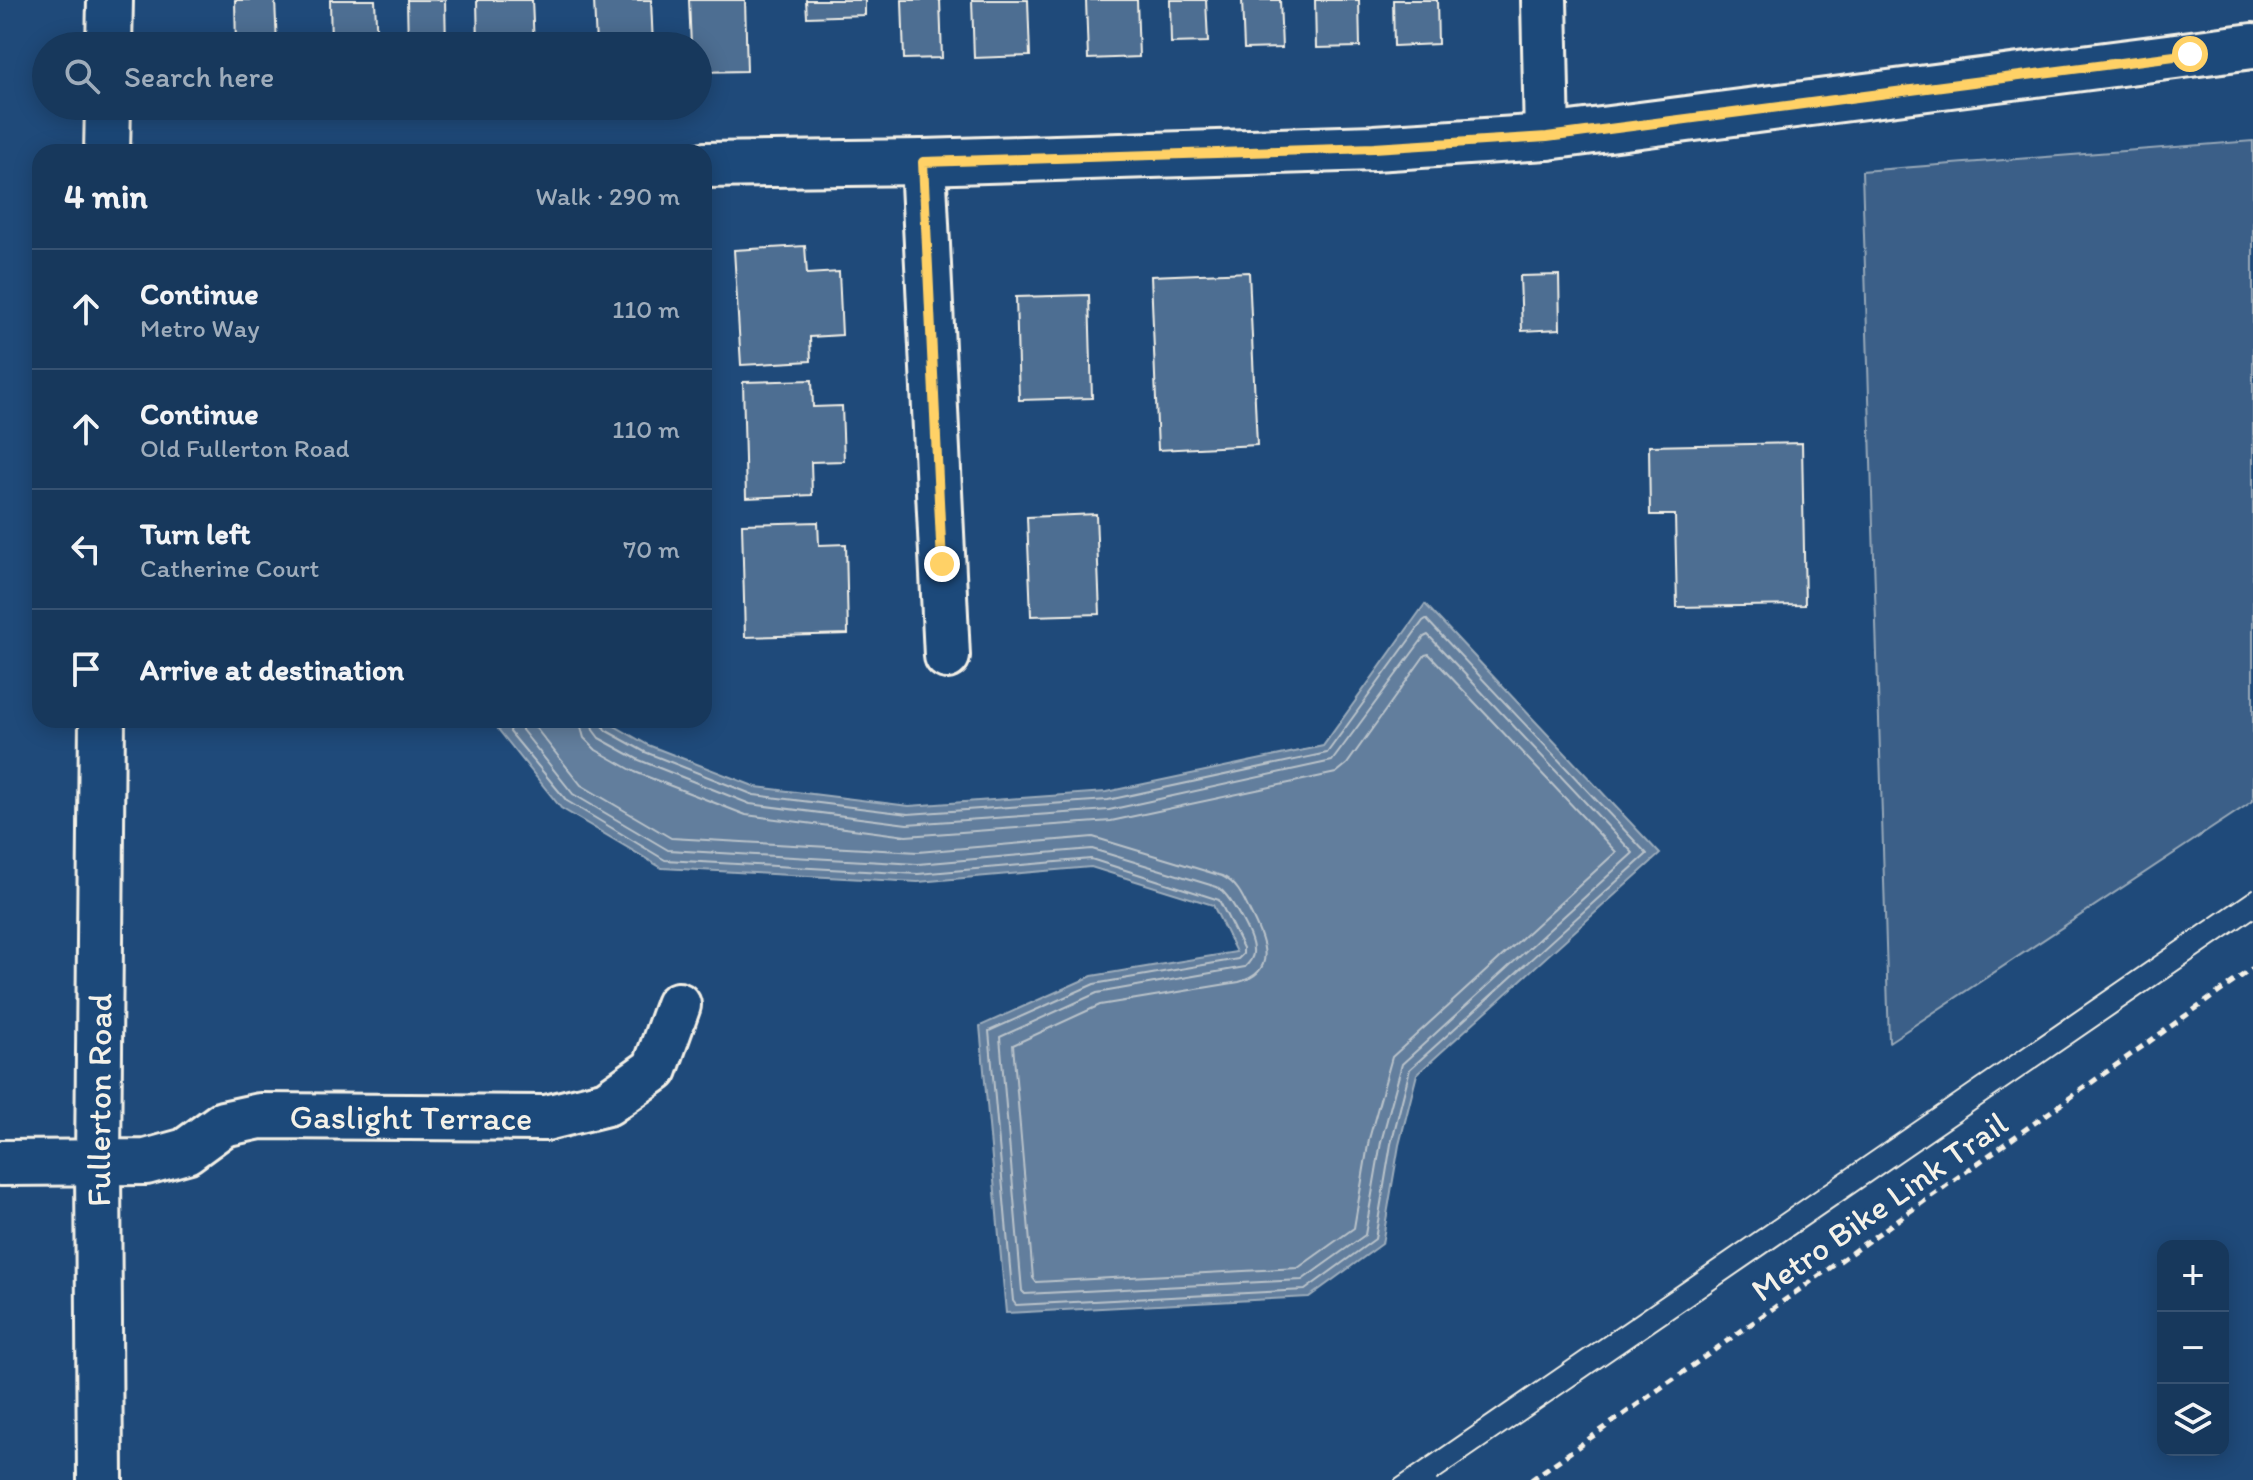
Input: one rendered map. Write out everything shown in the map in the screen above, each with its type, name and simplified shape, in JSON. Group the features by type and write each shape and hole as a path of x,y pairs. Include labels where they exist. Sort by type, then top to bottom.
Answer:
{"street":[{"path":"109,32 110,0"},
{"path":"1544,0 1547,137"},
{"path":"712,165 923,162 1374,148 1547,137 2253,46"},
{"path":"107,144 108,120"},
{"path":"923,162 947,656"},
{"name":"Fullerton Road","path":"100,1480 98,1163 102,728"},
{"name":"Gaslight Terrace","path":"0,1163 146,1162 186,1151 223,1124 260,1116 546,1118 607,1103 655,1069 678,1005"}],"path":[{"name":"Metro Bike Link Trail","path":"1531,1480 2253,968"}],"shaded area":[{"path":"2253,141 2253,801 1889,1042 1862,171"}],"water":[{"path":"1425,604 1660,854 1417,1074 1399,1145 1382,1244 1309,1297 1006,1313 980,1026 1092,976 1236,952 1213,905 1091,867 918,882 662,868 561,808 498,729 618,728 648,745 756,787 909,806 1106,792 1323,746"}],"building":[{"path":"235,0 275,0 276,32 236,32"},
{"path":"330,0 375,0 376,32 331,32"},
{"path":"407,0 445,0 446,32 408,32"},
{"path":"477,0 532,0 533,32 478,32"},
{"path":"594,0 651,0 652,32 595,32"},
{"path":"689,0 745,0 747,71 712,72 712,32 690,32"},
{"path":"806,0 865,0 865,15 807,17"},
{"path":"902,0 940,0 942,58 904,59"},
{"path":"972,0 1028,0 1030,56 974,58"},
{"path":"1086,0 1137,0 1139,57 1088,59"},
{"path":"1170,0 1206,0 1208,42 1171,43"},
{"path":"1242,0 1280,0 1282,48 1244,49"},
{"path":"1315,0 1359,0 1360,47 1316,48"},
{"path":"1393,0 1437,0 1438,44 1394,46"},
{"path":"805,246 807,274 839,272 842,335 810,337 811,361 741,365 734,250"},
{"path":"1249,272 1257,445 1158,450 1151,276"},
{"path":"1559,275 1560,329 1522,331 1520,276"},
{"path":"1089,295 1092,398 1019,400 1016,297"},
{"path":"812,380 813,407 842,406 844,461 811,462 812,495 746,498 743,382"},
{"path":"1802,443 1805,605 1677,607 1675,515 1650,515 1649,446"},
{"path":"1096,514 1100,614 1031,616 1027,517"},
{"path":"818,522 819,545 846,544 848,634 745,637 742,524"}],"tram line":[{"path":"1395,1480 2253,889"},
{"path":"1437,1480 2253,919"}],"route":[{"path":"942,564 923,162 1374,148 1547,137 2190,54"}]}
